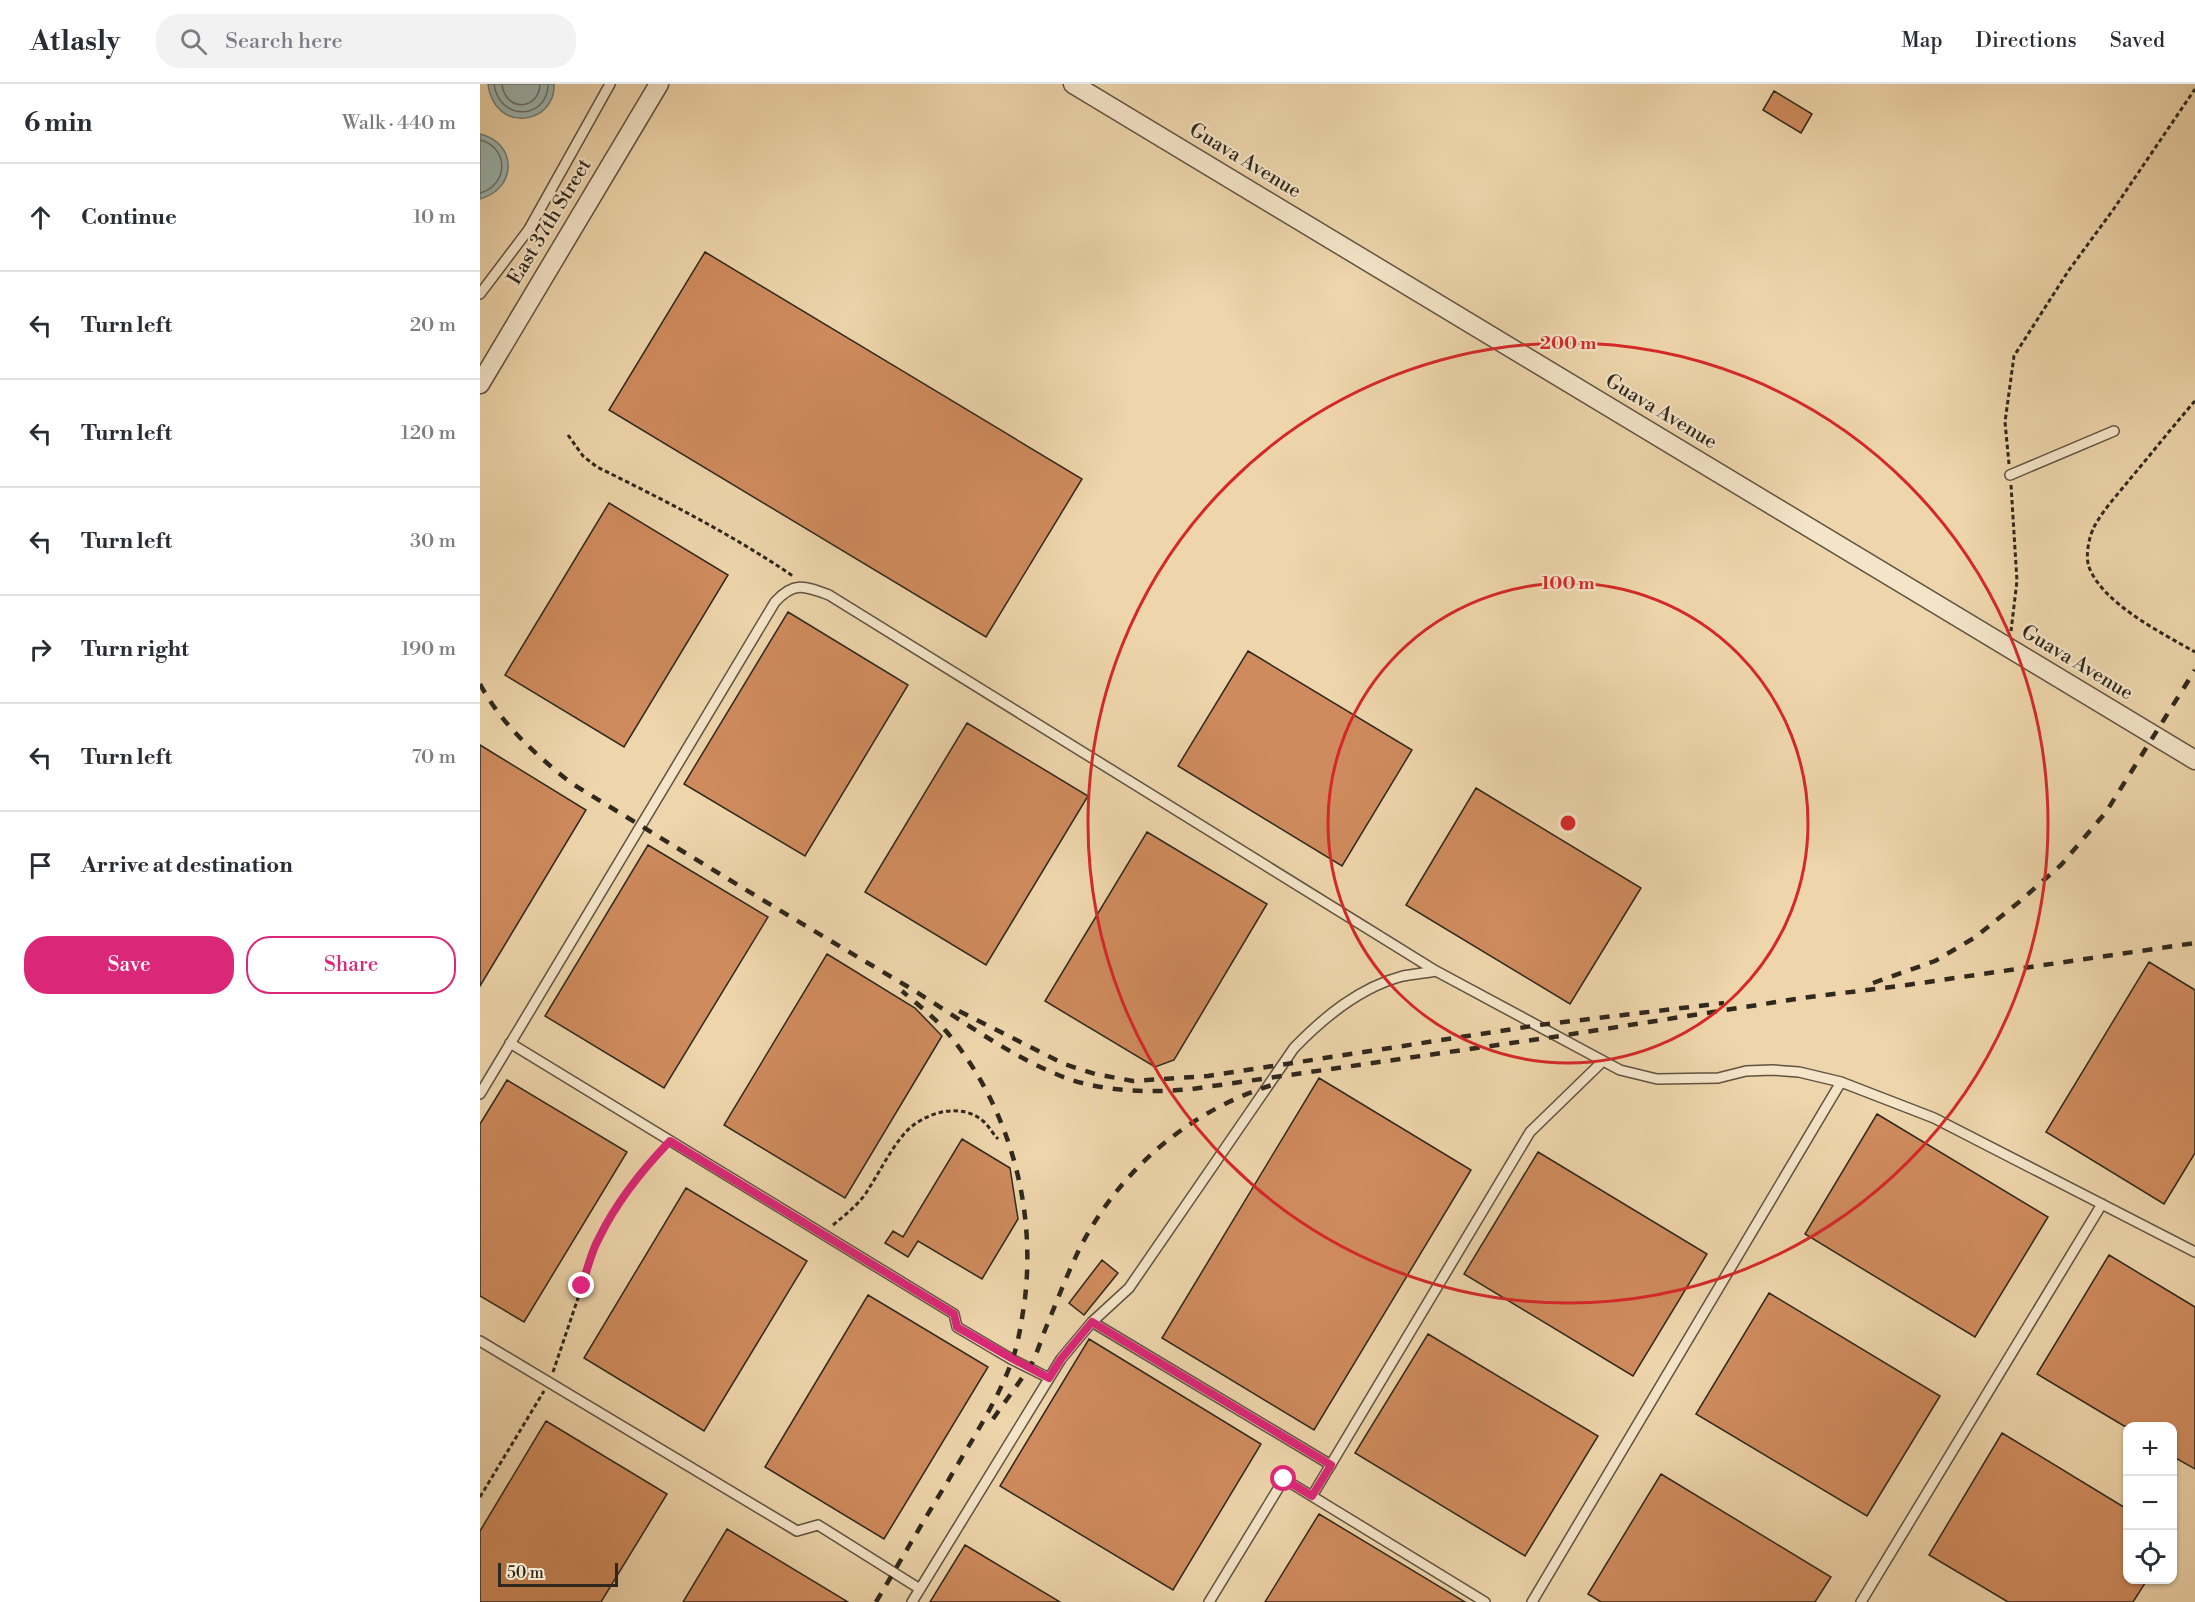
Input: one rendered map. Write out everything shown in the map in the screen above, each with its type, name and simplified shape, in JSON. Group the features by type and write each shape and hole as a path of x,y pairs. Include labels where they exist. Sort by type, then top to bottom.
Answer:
{"street":[{"name":"East 37th Street","path":"480,384 659,84"},
{"name":"Guava Avenue","path":"1073,84 2195,760"}],"lane":[{"path":"480,294 529,229 610,84"},
{"path":"2010,475 2114,431"},
{"path":"480,1094 775,602 785,591 796,586 812,588 830,595 1436,971 1620,1070 1657,1079 1718,1078 1746,1071 1772,1070 1799,1072 1841,1082 1934,1118 2195,1252"},
{"path":"912,1602 1061,1359 1092,1322 1129,1288 1280,1065 1294,1048 1320,1021 1355,996 1402,977 1436,971"},
{"path":"510,1043 954,1314 957,1327 1049,1378"},
{"path":"1312,1496 1530,1132 1603,1061"},
{"path":"1532,1602 1841,1082"},
{"path":"1860,1602 2102,1204"},
{"path":"1092,1322 1331,1465"},
{"path":"480,1341 797,1531 818,1525 920,1589"},
{"path":"1209,1602 1284,1479 1485,1602"}],"path":[{"path":"2009,648 2017,581 2005,422 2014,356 2068,270 2113,210 2195,89"},
{"path":"2195,401 2112,501 2093,528 2088,545 2088,565 2093,576 2110,596 2134,616 2195,652"},
{"path":"568,435 584,456 597,466 761,554 812,588"},
{"path":"822,1233 852,1210 906,1132 926,1117 944,1111 966,1113 982,1120 998,1139"},
{"path":"480,1497 549,1383 598,1239 620,1201 644,1169 670,1141"}],"water":[{"path":"488,84 554,84 552,98 545,108 536,115 524,118 512,117 501,111 493,100"},
{"path":"480,134 492,139 501,147 508,166 501,186 492,194 480,199"}],"building":[{"path":"1774,91 1812,114 1801,133 1763,110"},
{"path":"705,252 1082,479 986,637 609,410"},
{"path":"609,503 728,575 624,747 505,675"},
{"path":"788,612 908,685 805,856 684,784"},
{"path":"1248,651 1412,750 1342,866 1178,766"},
{"path":"967,723 1088,796 986,965 865,892"},
{"path":"480,745 586,810 480,986"},
{"path":"1476,788 1641,888 1570,1004 1406,905"},
{"path":"1147,832 1267,904 1174,1060 1155,1067 1045,1001"},
{"path":"648,845 768,917 664,1088 545,1016"},
{"path":"827,954 915,1008 942,1036 845,1198 724,1125"},
{"path":"2149,962 2195,990 2195,1153 2164,1204 2046,1132"},
{"path":"1319,1078 1471,1170 1314,1430 1162,1338"},
{"path":"507,1080 627,1152 524,1322 480,1296 480,1124"},
{"path":"1877,1114 2048,1217 1975,1337 1805,1234"},
{"path":"962,1139 1010,1168 1018,1219 982,1279 918,1241 908,1257 885,1243 893,1231 903,1237"},
{"path":"1538,1152 1707,1254 1633,1376 1464,1274"},
{"path":"686,1188 807,1261 704,1431 584,1358"},
{"path":"2109,1255 2195,1307 2195,1469 2177,1459 2177,1422 2123,1422 2123,1425 2037,1374"},
{"path":"1102,1260 1118,1273 1084,1315 1069,1303"},
{"path":"1769,1293 1940,1396 1867,1516 1696,1414"},
{"path":"868,1295 988,1367 884,1539 765,1467"},
{"path":"1428,1334 1598,1436 1525,1556 1355,1453"},
{"path":"1089,1339 1261,1444 1173,1590 1000,1486"},
{"path":"546,1421 667,1494 601,1602 480,1602 480,1531"},
{"path":"2002,1433 2123,1507 2123,1584 2144,1584 2133,1602 2008,1602 1929,1555"},
{"path":"1661,1474 1831,1577 1815,1602 1601,1602 1588,1594"},
{"path":"1319,1514 1465,1602 1265,1602"},
{"path":"727,1529 848,1602 683,1602"},
{"path":"965,1545 1060,1602 930,1602"}],"railway":[{"path":"1873,983 1935,961 1974,938 2061,865 2106,812 2195,670"},
{"path":"480,684 498,713 520,738 571,783 1024,1059 1066,1078 1112,1089 1144,1091 1192,1089 1560,1036 1802,998 2195,943"},
{"path":"876,1602 983,1422 1006,1377 1020,1330 1027,1263 1026,1227 1013,1157 986,1090 968,1060 946,1031 902,991"},
{"path":"959,1011 1064,1064 1095,1074 1133,1081 1208,1076 1539,1025 1724,1003"},
{"path":"993,1419 1032,1363 1077,1254 1094,1224 1135,1170 1187,1126 1247,1094 1279,1083"}],"route":[{"path":"582,1286 598,1239 620,1201 644,1169 670,1141 954,1314 957,1327 1049,1378 1061,1359 1092,1322 1331,1465 1312,1496 1284,1479"}]}
